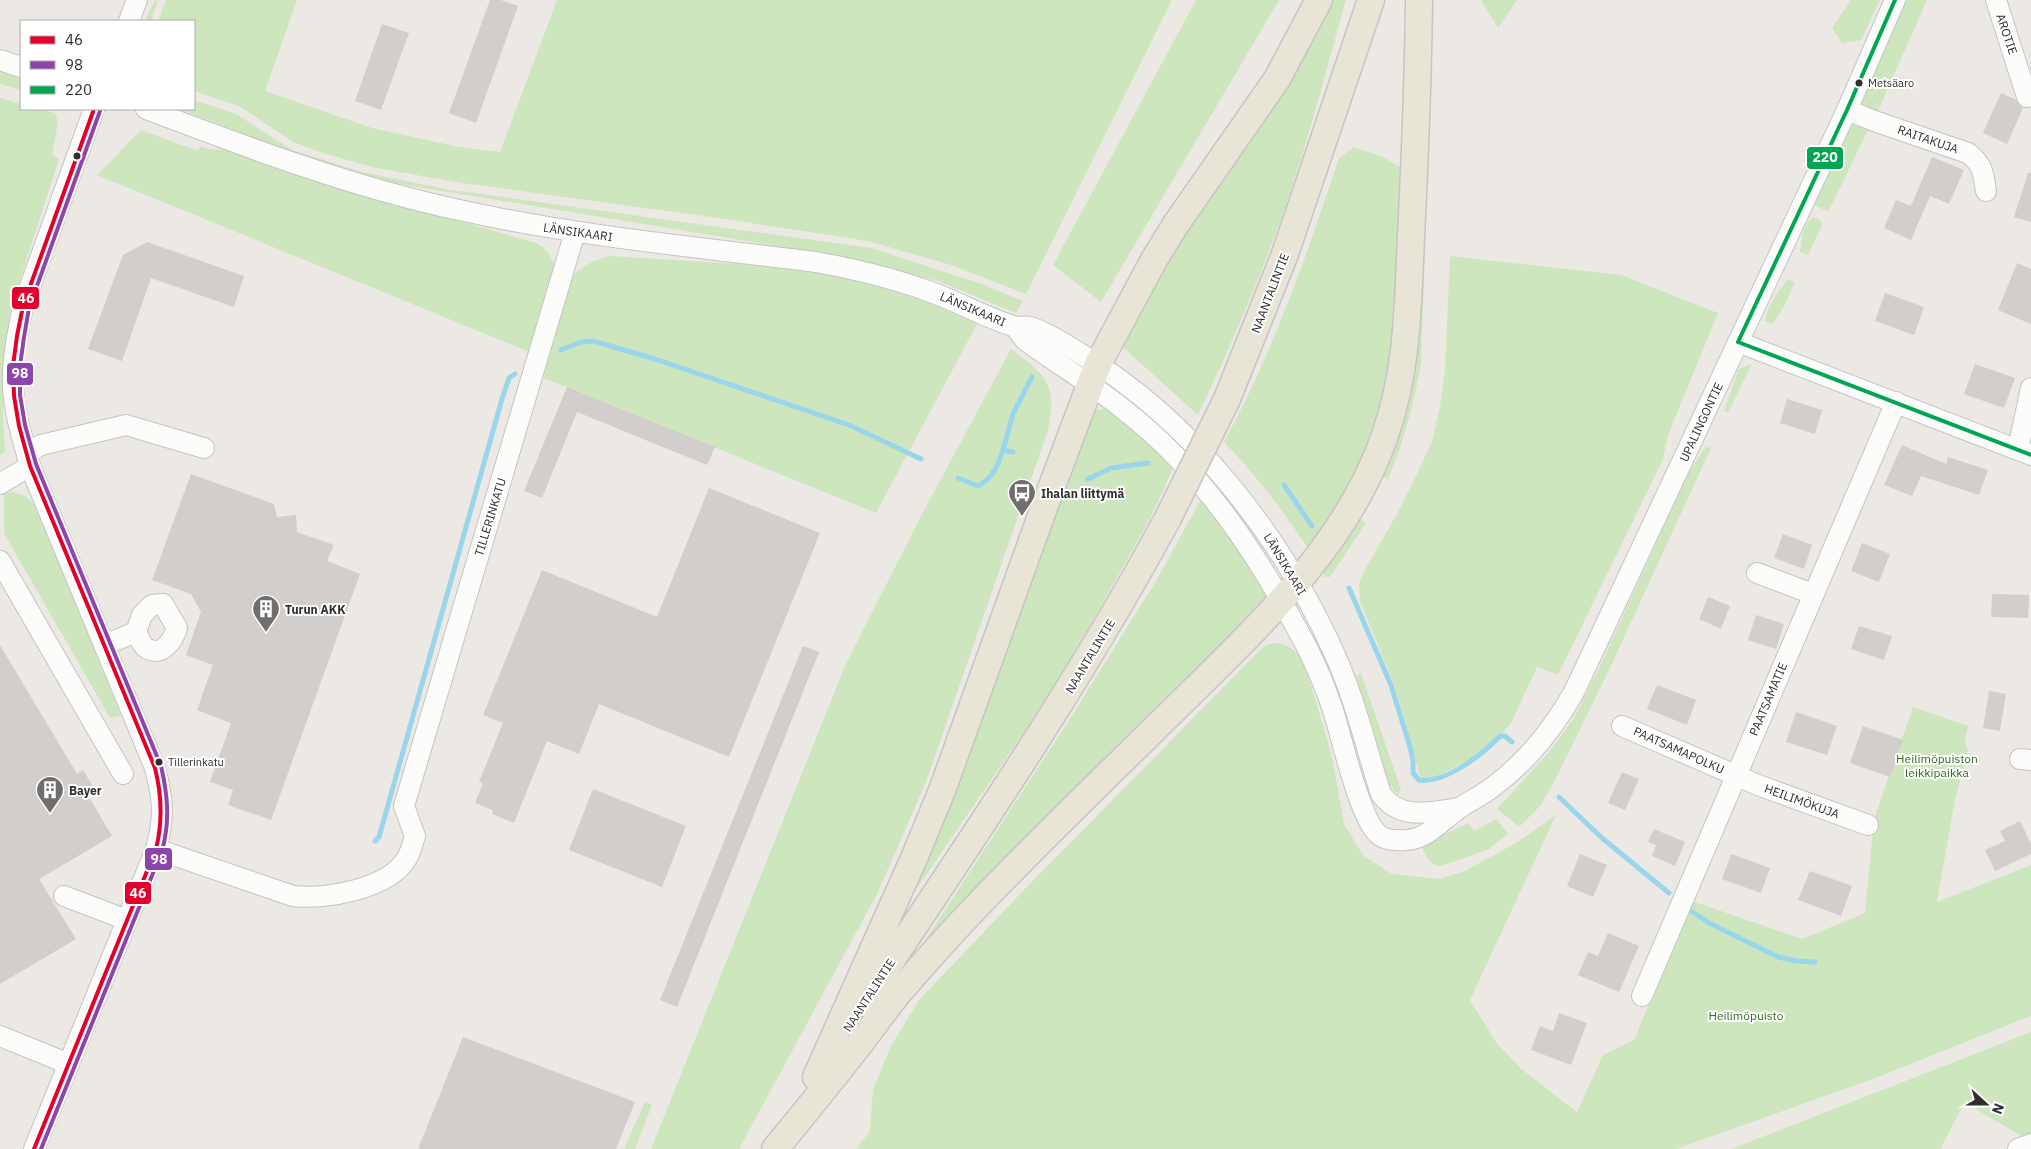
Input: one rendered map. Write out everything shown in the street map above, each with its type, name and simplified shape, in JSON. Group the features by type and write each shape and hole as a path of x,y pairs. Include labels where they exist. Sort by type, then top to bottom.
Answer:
{"main road":[{"path":"816,1077 916,856 1094,375 1118,323 1176,224 1277,79 1319,0"},
{"name":"NAANTALINTIE","path":"1330,123 1357,0"},
{"name":"NAANTALINTIE","path":"775,1149 816,1077 857,1012 1076,679 1121,604 1168,518 1227,399 1285,254 1372,0"},
{"path":"775,1149 897,995 963,920 1014,867 1210,675 1289,591 1330,540 1358,497 1379,452 1396,403 1403,367 1407,326 1418,80 1419,0"}],"street":[{"path":"129,20 137,0"},
{"name":"UPALINGONTIE","path":"1363,812 1373,830 1379,836 1387,839 1414,840 1433,830 1460,808 1493,787 1525,760 1543,741 1560,716 1574,692 1847,110 1894,0"},
{"name":"AROTIE","path":"1996,0 2028,97"},
{"path":"0,60 20,66"},
{"path":"34,1149 156,848 163,816 161,791 154,768 28,459 13,386 18,332 23,306 94,110"},
{"name":"LÄNSIKAARI","path":"149,110 245,146 379,190 459,210 575,232 806,261 855,270 927,290 1015,326 1032,327 1094,375 1123,409 1183,464 1219,504 1247,544 1289,591 1335,655 1381,794"},
{"name":"RAITAKUJA","path":"1847,110 1968,152 1978,161 1983,171 1986,191"},
{"name":"TILLERINKATU","path":"156,848 293,896 309,898 338,896 363,887 384,878 399,868 407,859 415,836 404,806 575,232"},
{"path":"1738,342 2025,452 2031,388"},
{"name":"PAATSAMATIE","path":"1642,996 1896,402"},
{"path":"0,484 41,445 126,425 204,448"},
{"path":"0,561 123,774"},
{"path":"1757,573 1814,594"},
{"name":"LÄNSIKAARI","path":"1289,591 1303,639 1332,707 1363,812"},
{"path":"104,645 136,632"},
{"name":"PAATSAMAPOLKU","path":"1622,726 1736,775"},
{"name":"HEILIMÖKUJA","path":"1736,775 1758,786 1868,825"},
{"name":"UPALINGONTIE","path":"1381,794 1391,806 1408,812 1427,813 1460,808"},
{"path":"64,896 127,920"},
{"path":"0,1036 68,1064"},
{"path":"2018,1149 2031,1144"}],"green space":[{"path":"155,0 158,1 151,20 145,20"},
{"path":"166,0 297,0 265,91 372,128 459,147 500,152 557,0 1172,0 1026,294 951,265 868,241 725,219 462,183 376,168 323,153 293,142 241,107 195,91 195,20 158,20"},
{"path":"1196,0 1279,0 1101,302 1053,265"},
{"path":"1329,0 1346,0 1298,167 1261,271 1231,344 1198,415 1117,342"},
{"path":"1428,0 1434,0 1421,364 1408,422 1388,479 1381,476"},
{"path":"1481,0 1517,0 1498,28"},
{"path":"1851,0 1880,0 1861,40 1842,43 1832,28"},
{"path":"1907,0 1927,0 1876,115 1860,106"},
{"path":"0,71 20,77 20,90 0,84"},
{"path":"0,98 20,104 20,110 44,110 55,113 58,122 52,155 59,159 10,311 4,373 3,418 5,452 0,455"},
{"path":"195,100 236,114 292,150 362,172 445,189 871,248 982,284 1023,301 1016,313 938,281 827,254 399,184 361,175 291,152 182,110 195,110"},
{"path":"1853,122 1868,130 1828,212 1813,204"},
{"path":"141,130 198,151 200,146 209,149 225,150 304,177 540,245 548,252 554,265 532,353 97,175"},
{"path":"1354,147 1383,157 1403,169 1401,254 1387,400 1359,476 1312,549 1307,547 1268,493 1224,442 1242,408 1288,303 1339,158"},
{"path":"1814,217 1821,221 1822,225 1808,255 1800,252 1802,237 1807,223"},
{"path":"610,256 788,267 857,280 931,303 977,324 876,513 544,378 547,358 570,279 578,270 588,264"},
{"path":"1450,256 1621,275 1718,313 1668,435 1663,459 1558,675 1537,667 1511,723 1488,750 1422,784 1395,687 1360,601 1359,584 1367,566 1401,507 1432,442 1445,371"},
{"path":"1787,279 1795,282 1784,306 1773,324 1765,321 1771,304"},
{"path":"1011,349 1033,366 1046,382 1050,391 1051,402 1048,430 926,782 877,894 739,1149 651,1149 845,666 922,514"},
{"path":"1752,364 1728,413 1724,411 1738,371"},
{"path":"1106,408 1114,411 1174,466 1150,519 1058,682 905,906 1089,417 1094,411"},
{"path":"1706,447 1711,448 1610,668 1554,782 1540,806 1519,827 1497,809 1550,751 1574,718 1601,664 1690,470"},
{"path":"12,492 27,497 38,509 121,716 110,718 4,533 4,494"},
{"path":"1201,499 1210,507 1266,586 1268,599 922,945 1066,725 1156,581"},
{"path":"1359,519 1366,523 1330,577 1325,577 1320,568"},
{"path":"1280,643 1296,652 1306,668 1332,756 1344,824 1363,855 1392,874 1440,879 1465,871 1516,843 1556,815 1470,1000 1496,1042 1520,1068 1577,1112 1603,1055 1634,1040 1692,901 1802,939 1865,913 1874,819 1913,707 1968,726 1965,742 1968,751 1955,800 1937,902 2031,865 2031,1016 1878,1077 1676,1149 856,1149 870,1131 873,1090 890,1048 919,1000 1021,893 1260,650 1268,644"},
{"path":"1361,673 1401,790 1398,794 1390,785 1376,757 1356,677"},
{"path":"1496,819 1508,834 1487,850 1441,866 1430,862 1421,845 1469,823 1474,831"},
{"path":"2031,1032 2031,1136 2025,1138 1979,1111 1966,1100 1940,1149 1731,1149"},
{"path":"645,1102 652,1105 635,1149 624,1149"}],"building":[{"path":"490,0 501,0 518,6 476,123 449,113"},
{"path":"382,24 409,33 381,110 355,101"},
{"path":"2001,93 2015,99 2023,108 2007,144 1983,133"},
{"path":"1932,157 1964,170 1949,204 1930,196 1911,240 1884,228 1896,200 1911,206"},
{"path":"2028,173 2031,173 2031,222 2014,217"},
{"path":"147,242 244,276 234,307 151,278 122,361 88,349 123,255"},
{"path":"2017,263 2031,269 2031,324 1998,310"},
{"path":"1885,293 1924,307 1914,335 1875,321"},
{"path":"1975,364 2015,378 2004,408 1964,394"},
{"path":"567,387 715,447 707,465 577,412 542,498 524,491"},
{"path":"1787,399 1822,410 1815,434 1780,423"},
{"path":"1902,445 1946,464 1948,457 1988,470 1979,495 1921,476 1912,496 1884,485"},
{"name":"Turun AKK","path":"191,474 274,504 277,517 296,515 297,532 334,545 327,561 360,574 271,820 228,805 233,790 210,782 231,723 197,710 213,665 186,655 201,612 191,594 152,580"},
{"path":"709,488 820,533 729,757 599,704 579,754 547,741 514,823 492,814 493,810 475,803 483,783 479,782 503,723 483,715 542,570 657,617"},
{"path":"1783,534 1812,545 1804,569 1774,558"},
{"path":"1862,543 1890,554 1879,582 1851,571"},
{"path":"1992,594 2029,595 2028,618 1991,617"},
{"path":"1708,597 1730,606 1721,629 1699,619"},
{"path":"1756,615 1784,624 1776,649 1748,640"},
{"path":"1859,626 1892,636 1884,660 1851,649"},
{"name":"Bayer","path":"0,645 77,774 83,770 94,788 86,792 112,836 39,879 76,939 0,984"},
{"path":"803,646 819,652 677,1007 660,1000"},
{"path":"1657,685 1696,700 1687,725 1647,709"},
{"path":"1989,691 2006,694 2000,731 1983,728"},
{"path":"1796,712 1837,726 1827,755 1786,742"},
{"path":"1863,726 1903,740 1890,777 1850,763"},
{"path":"1622,772 1639,779 1625,810 1608,803"},
{"path":"593,789 686,826 662,887 569,850"},
{"path":"2020,821 2031,844 2031,854 1995,871 1985,850 2005,841 2000,831"},
{"path":"1654,829 1685,842 1675,866 1652,856 1656,845 1648,842"},
{"path":"1580,854 1607,865 1593,897 1567,886"},
{"path":"1731,854 1770,868 1761,893 1722,879"},
{"path":"1810,871 1852,886 1841,916 1798,900"},
{"path":"1608,933 1639,946 1619,992 1578,975 1588,952 1598,956"},
{"path":"1559,1013 1587,1023 1571,1065 1531,1050 1540,1026 1553,1031"},
{"path":"463,1037 635,1102 616,1149 418,1149"}],"waterway":[{"path":"561,350 581,342 593,341 655,359 849,425 921,459"},
{"path":"375,841 379,837 502,399 509,378 515,374"},
{"path":"1003,450 1013,414 1032,377"},
{"path":"958,478 978,486 991,475 997,466 1003,450 1013,452"},
{"path":"1088,479 1111,468 1148,463"},
{"path":"1284,485 1312,526"},
{"path":"1349,588 1391,685 1410,747 1413,773 1419,780 1429,780 1452,773 1474,759 1500,736 1505,736 1512,742"},
{"path":"1559,797 1602,838 1669,893"},
{"path":"1688,909 1709,923 1778,957 1796,961 1815,962"}],"transit line":[{"name":"220","path":"1895,0 1847,110 1738,342 2031,455"},
{"name":"46","path":"34,1149 156,849 161,818 155,768 30,466 19,426 14,396 13,366 23,306 94,110"},
{"name":"98","path":"41,1149 162,851 167,819 167,798 161,766 36,464 25,425 20,395 20,366 29,308 100,111"}],"place":[{"name":"Metsäaro","path":"1859,83"},
{"name":"Ihalan liittymä","path":"1022,517"},
{"name":"Turun AKK","path":"266,633"},
{"name":"Tillerinkatu","path":"159,762"},
{"name":"Bayer","path":"50,814"}],"park label":[{"name":"Heilimöpuiston leikkipaikka","path":"1937,765"},
{"name":"Heilimöpuisto","path":"1746,1015"}]}
